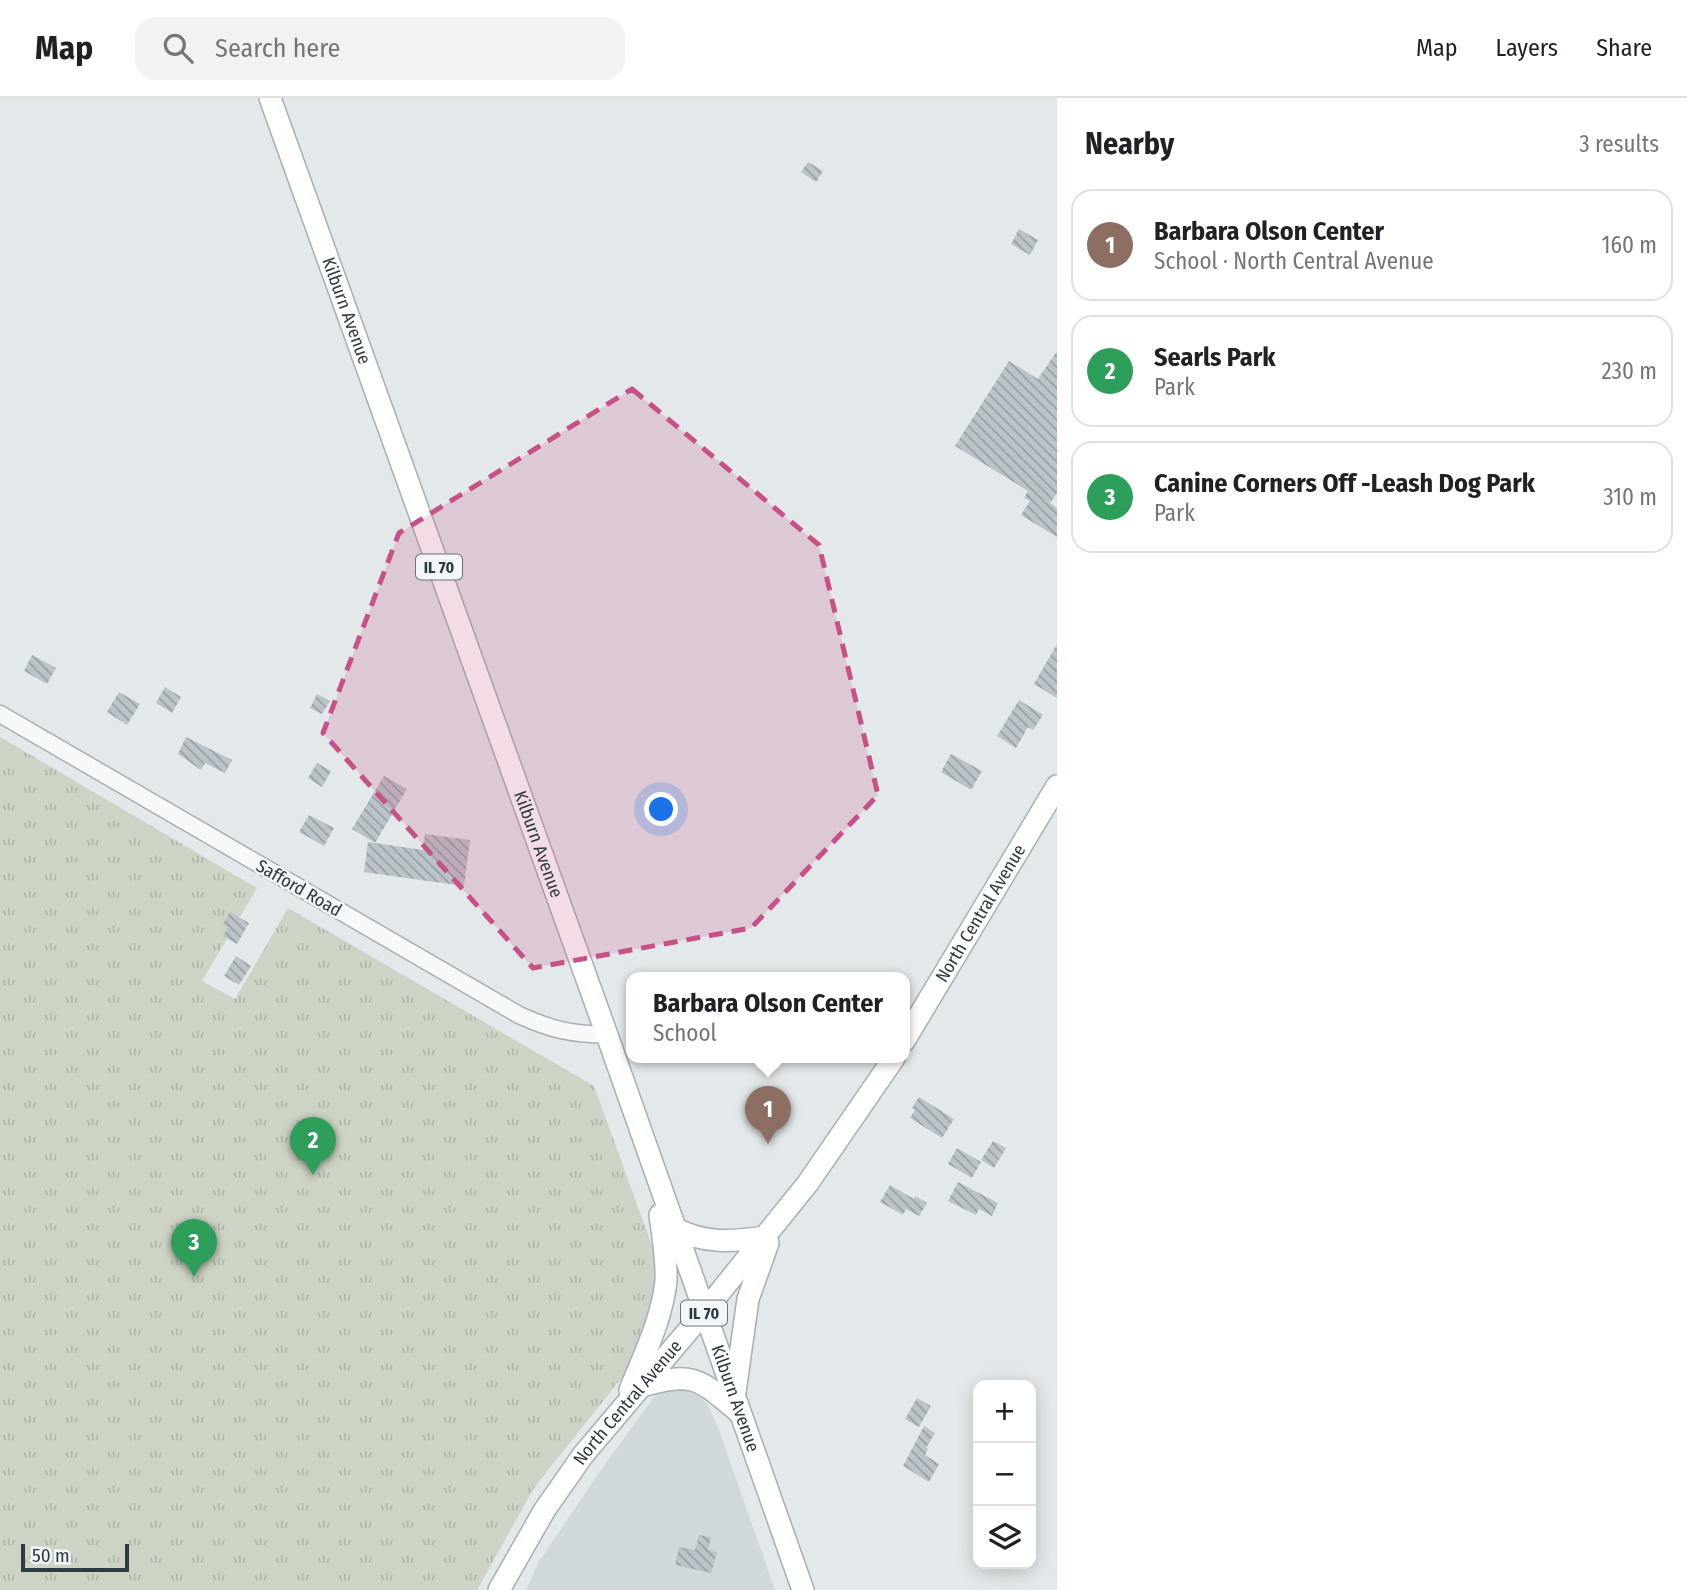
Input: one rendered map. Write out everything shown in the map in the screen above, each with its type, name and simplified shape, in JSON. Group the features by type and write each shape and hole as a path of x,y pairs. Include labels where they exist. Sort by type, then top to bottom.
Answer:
{"main road":[{"name":"Kilburn Avenue","path":"270,98 607,1035 803,1590"},
{"name":"North Central Avenue","path":"910,1033 1057,786"},
{"name":"North Central Avenue","path":"499,1590 544,1511 583,1455 808,1183 891,1063"},
{"path":"621,1411 654,1331 666,1283 656,1175"},
{"path":"674,1228 704,1240 730,1242 771,1230"},
{"path":"642,1386 673,1377 689,1378 737,1405 748,1299 771,1230"}],"street":[{"name":"Safford Road","path":"0,715 519,1016 546,1028 573,1034 607,1035"}],"highlighted area":[{"path":"632,389 819,545 878,795 751,928 533,968 323,733 399,533"}],"shaded area":[{"path":"681,1385 695,1391 708,1405 775,1590 526,1590 538,1563 657,1393"}],"green space":[{"path":"0,737 257,888 202,981 235,999 288,908 594,1086 659,1265 658,1311 635,1361 534,1488 477,1590 0,1590"}],"building":[{"path":"808,162 823,171 816,182 801,172"},
{"path":"1019,229 1038,240 1030,255 1011,244"},
{"path":"1057,351 1057,493 1050,503 1057,508 1057,537 1021,515 1030,501 1024,498 1028,491 955,446 1009,361 1038,379"},
{"path":"1057,644 1057,698 1034,684"},
{"path":"32,655 56,668 47,684 24,671"},
{"path":"165,687 181,697 172,713 156,703"},
{"path":"119,692 140,704 127,725 107,712"},
{"path":"317,694 330,701 322,714 310,708"},
{"path":"1019,700 1043,715 1033,730 1028,727 1016,748 997,736"},
{"path":"186,737 232,760 225,773 205,763 201,770 178,754"},
{"path":"951,754 982,771 971,790 941,772"},
{"path":"317,763 331,771 322,787 308,778"},
{"path":"384,776 407,789 375,843 352,829"},
{"path":"309,815 334,828 324,846 299,832"},
{"path":"425,834 470,840 464,886 364,872 368,842 423,850"},
{"path":"230,912 249,923 237,944 223,936 228,927 223,924"},
{"path":"236,956 251,966 239,985 224,976"},
{"path":"919,1097 954,1119 942,1138 910,1118 915,1110 912,1108"},
{"path":"993,1141 1006,1148 994,1168 981,1160"},
{"path":"957,1148 981,1162 972,1178 948,1164"},
{"path":"958,1182 998,1203 992,1216 979,1209 976,1215 948,1201"},
{"path":"890,1185 927,1203 919,1216 906,1209 903,1215 880,1202"},
{"path":"917,1398 931,1406 919,1427 905,1419"},
{"path":"924,1426 935,1433 925,1455 939,1464 929,1482 903,1466"},
{"path":"699,1535 711,1537 708,1550 717,1552 711,1573 675,1565 679,1547 695,1550"}],"place":[{"name":"Barbara Olson Center","path":"768,1144"},
{"name":"Searls Park","path":"313,1175"},
{"name":"Canine Corners Off -Leash Dog Park","path":"194,1277"}]}
